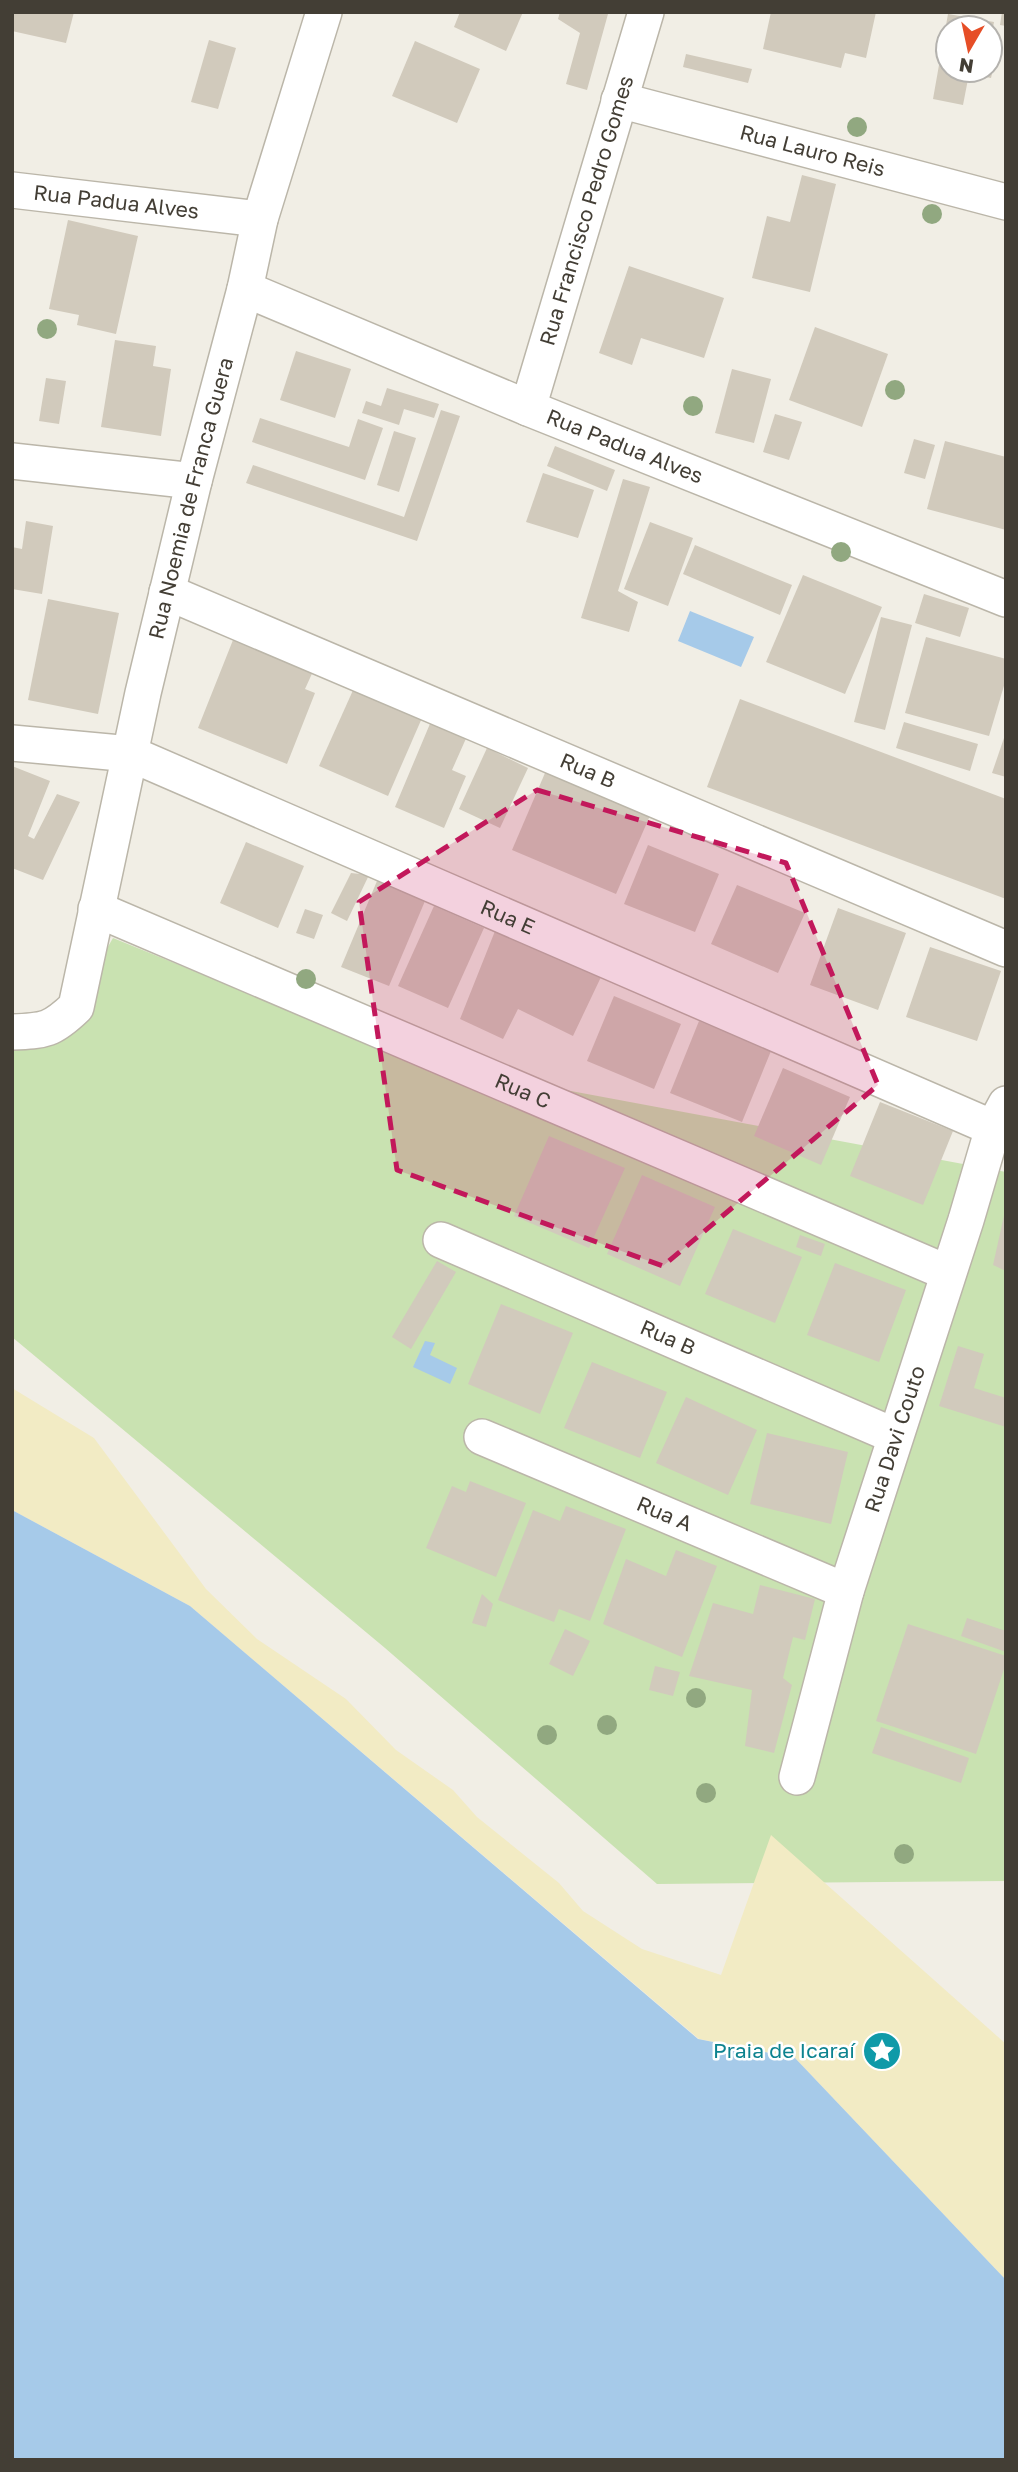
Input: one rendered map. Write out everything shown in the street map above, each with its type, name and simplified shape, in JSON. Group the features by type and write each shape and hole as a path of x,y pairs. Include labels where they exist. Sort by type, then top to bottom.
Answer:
{"street":[{"name":"Rua Noemia de Franca Guera","path":"12,1032 41,1031 60,1023 76,1007 194,481 245,289 260,219 324,12"},
{"name":"Rua Francisco Pedro Gomes","path":"528,408 646,12"},
{"name":"Rua Lauro Reis","path":"619,100 1006,202"},
{"name":"Rua Padua Alves","path":"12,190 260,219"},
{"name":"Rua Padua Alves","path":"245,289 528,408 1006,599"},
{"path":"12,461 194,481"},
{"name":"Rua B","path":"167,592 1006,949"},
{"name":"Rua E","path":"12,743 131,754 999,1116"},
{"name":"Rua C","path":"96,909 948,1273"},
{"name":"Rua Davi Couto","path":"797,1777 846,1591 999,1116"},
{"name":"Rua B","path":"441,1240 895,1436"},
{"name":"Rua A","path":"482,1437 846,1591"}],"highlighted area":[{"path":"537,790 786,863 878,1085 663,1266 397,1170 359,902"}],"green space":[{"path":"113,938 420,1063 1006,1172 1006,1881 657,1884 385,1648 12,1337 12,1043 53,1042"}],"sand":[{"name":"Praia de Icaraí","path":"12,1388 94,1438 206,1589 257,1639 346,1699 396,1750 453,1790 477,1817 559,1883 583,1911 642,1949 721,1975 771,1835 1006,2044 1006,2280 795,2058 699,2039 190,1606 12,1510"}],"water":[{"path":"690,611 754,637 741,667 678,641"},
{"path":"425,1341 435,1343 430,1355 457,1368 450,1384 413,1367"},
{"path":"12,1510 190,1606 698,2039 795,2058 1006,2280 1006,2460 12,2460"}],"building":[{"path":"12,12 74,12 66,43 12,31"},
{"path":"460,12 523,12 506,51 454,27"},
{"path":"560,12 608,14 587,90 566,84 580,33 558,19"},
{"path":"771,12 876,12 866,58 845,53 841,68 763,49"},
{"path":"1006,12 1006,26 1004,14 1002,14"},
{"path":"209,40 236,48 218,109 191,102"},
{"path":"415,41 480,69 457,123 392,96"},
{"path":"686,54 752,69 748,83 683,67"},
{"path":"936,84 967,84 963,105 933,99"},
{"path":"802,175 836,184 810,292 752,278 767,216 790,222"},
{"path":"68,220 138,236 116,334 77,325 79,315 49,309"},
{"path":"629,266 724,298 704,358 641,338 632,365 599,353"},
{"path":"815,327 888,354 862,427 789,400"},
{"path":"115,340 156,346 153,366 171,369 161,436 101,427"},
{"path":"296,351 351,369 335,418 280,400"},
{"path":"732,369 771,379 754,443 715,433"},
{"path":"46,378 66,381 59,424 39,421"},
{"path":"387,388 439,404 434,418 404,409 399,425 362,413 366,401 381,406"},
{"path":"441,410 460,416 417,541 246,483 253,465 404,517"},
{"path":"775,414 802,422 789,460 763,452"},
{"path":"260,418 349,447 358,419 383,428 365,480 252,442"},
{"path":"394,431 416,438 399,492 377,485"},
{"path":"914,439 935,445 925,479 904,473"},
{"path":"945,441 1006,457 1006,530 927,509"},
{"path":"555,446 615,470 607,491 547,466"},
{"path":"543,473 594,490 578,538 526,522"},
{"path":"623,479 650,487 618,591 638,602 629,632 581,618"},
{"path":"26,521 53,526 42,594 12,589 12,547 22,549"},
{"path":"650,522 693,538 668,606 624,589"},
{"path":"695,545 792,585 780,615 683,574"},
{"path":"803,575 882,607 845,694 766,662"},
{"path":"924,594 969,608 960,637 915,623"},
{"path":"48,599 119,613 98,714 28,700"},
{"path":"881,617 912,625 885,730 854,722"},
{"path":"235,635 315,667 305,689 315,693 287,764 198,728"},
{"path":"926,637 1006,659 1006,679 989,736 905,713"},
{"path":"354,688 422,718 388,796 319,766"},
{"path":"740,699 1006,799 1006,899 707,787"},
{"path":"432,719 468,734 452,770 466,776 444,828 395,807"},
{"path":"904,722 978,744 970,771 896,748"},
{"path":"1006,735 1006,777 992,773"},
{"path":"487,748 528,768 500,828 459,809"},
{"path":"12,766 50,781 28,836 34,839 57,794 80,802 43,880 12,868"},
{"path":"548,766 652,811 616,894 512,850"},
{"path":"246,842 304,866 278,928 220,903"},
{"path":"648,845 719,874 695,932 624,904"},
{"path":"351,873 369,875 347,921 331,913"},
{"path":"377,881 425,901 389,986 341,967"},
{"path":"737,885 805,913 778,973 711,944"},
{"path":"434,906 484,928 448,1008 398,986"},
{"path":"838,908 906,933 878,1010 810,985"},
{"path":"305,909 323,915 314,939 296,933"},
{"path":"495,931 601,977 573,1036 518,1009 503,1039 460,1019"},
{"path":"930,947 1001,971 977,1041 906,1017"},
{"path":"614,996 681,1024 654,1089 587,1061"},
{"path":"699,1021 771,1051 742,1122 670,1093"},
{"path":"783,1068 850,1097 821,1165 754,1136"},
{"path":"880,1102 953,1131 923,1205 850,1176"},
{"path":"549,1136 625,1168 589,1248 514,1216"},
{"path":"642,1175 715,1207 680,1286 607,1254"},
{"path":"1006,1211 1006,1271 993,1265"},
{"path":"733,1229 802,1257 775,1323 705,1294"},
{"path":"800,1235 825,1244 821,1256 796,1247"},
{"path":"437,1261 456,1272 411,1349 392,1337"},
{"path":"835,1263 906,1290 879,1362 807,1335"},
{"path":"501,1304 573,1333 540,1414 468,1384"},
{"path":"958,1346 984,1354 974,1388 1006,1398 1006,1427 939,1406"},
{"path":"592,1362 667,1392 640,1458 564,1428"},
{"path":"686,1397 757,1430 728,1495 656,1463"},
{"path":"767,1433 848,1452 831,1524 750,1504"},
{"path":"470,1481 526,1503 496,1577 426,1548 452,1486 466,1492"},
{"path":"566,1506 626,1529 590,1621 559,1609 554,1622 498,1600 533,1510 560,1521"},
{"path":"676,1550 717,1566 682,1657 603,1624 626,1559 666,1576"},
{"path":"760,1585 815,1599 805,1640 793,1637 783,1678 792,1685 774,1753 745,1746 752,1690 689,1676 713,1603 753,1614"},
{"path":"482,1594 493,1604 486,1627 472,1623"},
{"path":"967,1618 1006,1631 1006,1652 961,1636"},
{"path":"908,1624 1006,1656 976,1754 876,1721"},
{"path":"565,1629 590,1641 573,1676 549,1664"},
{"path":"655,1666 680,1672 673,1696 649,1690"},
{"path":"881,1727 969,1758 961,1783 872,1753"}],"place":[{"name":"Praia de Icaraí","path":"882,2051"}]}
